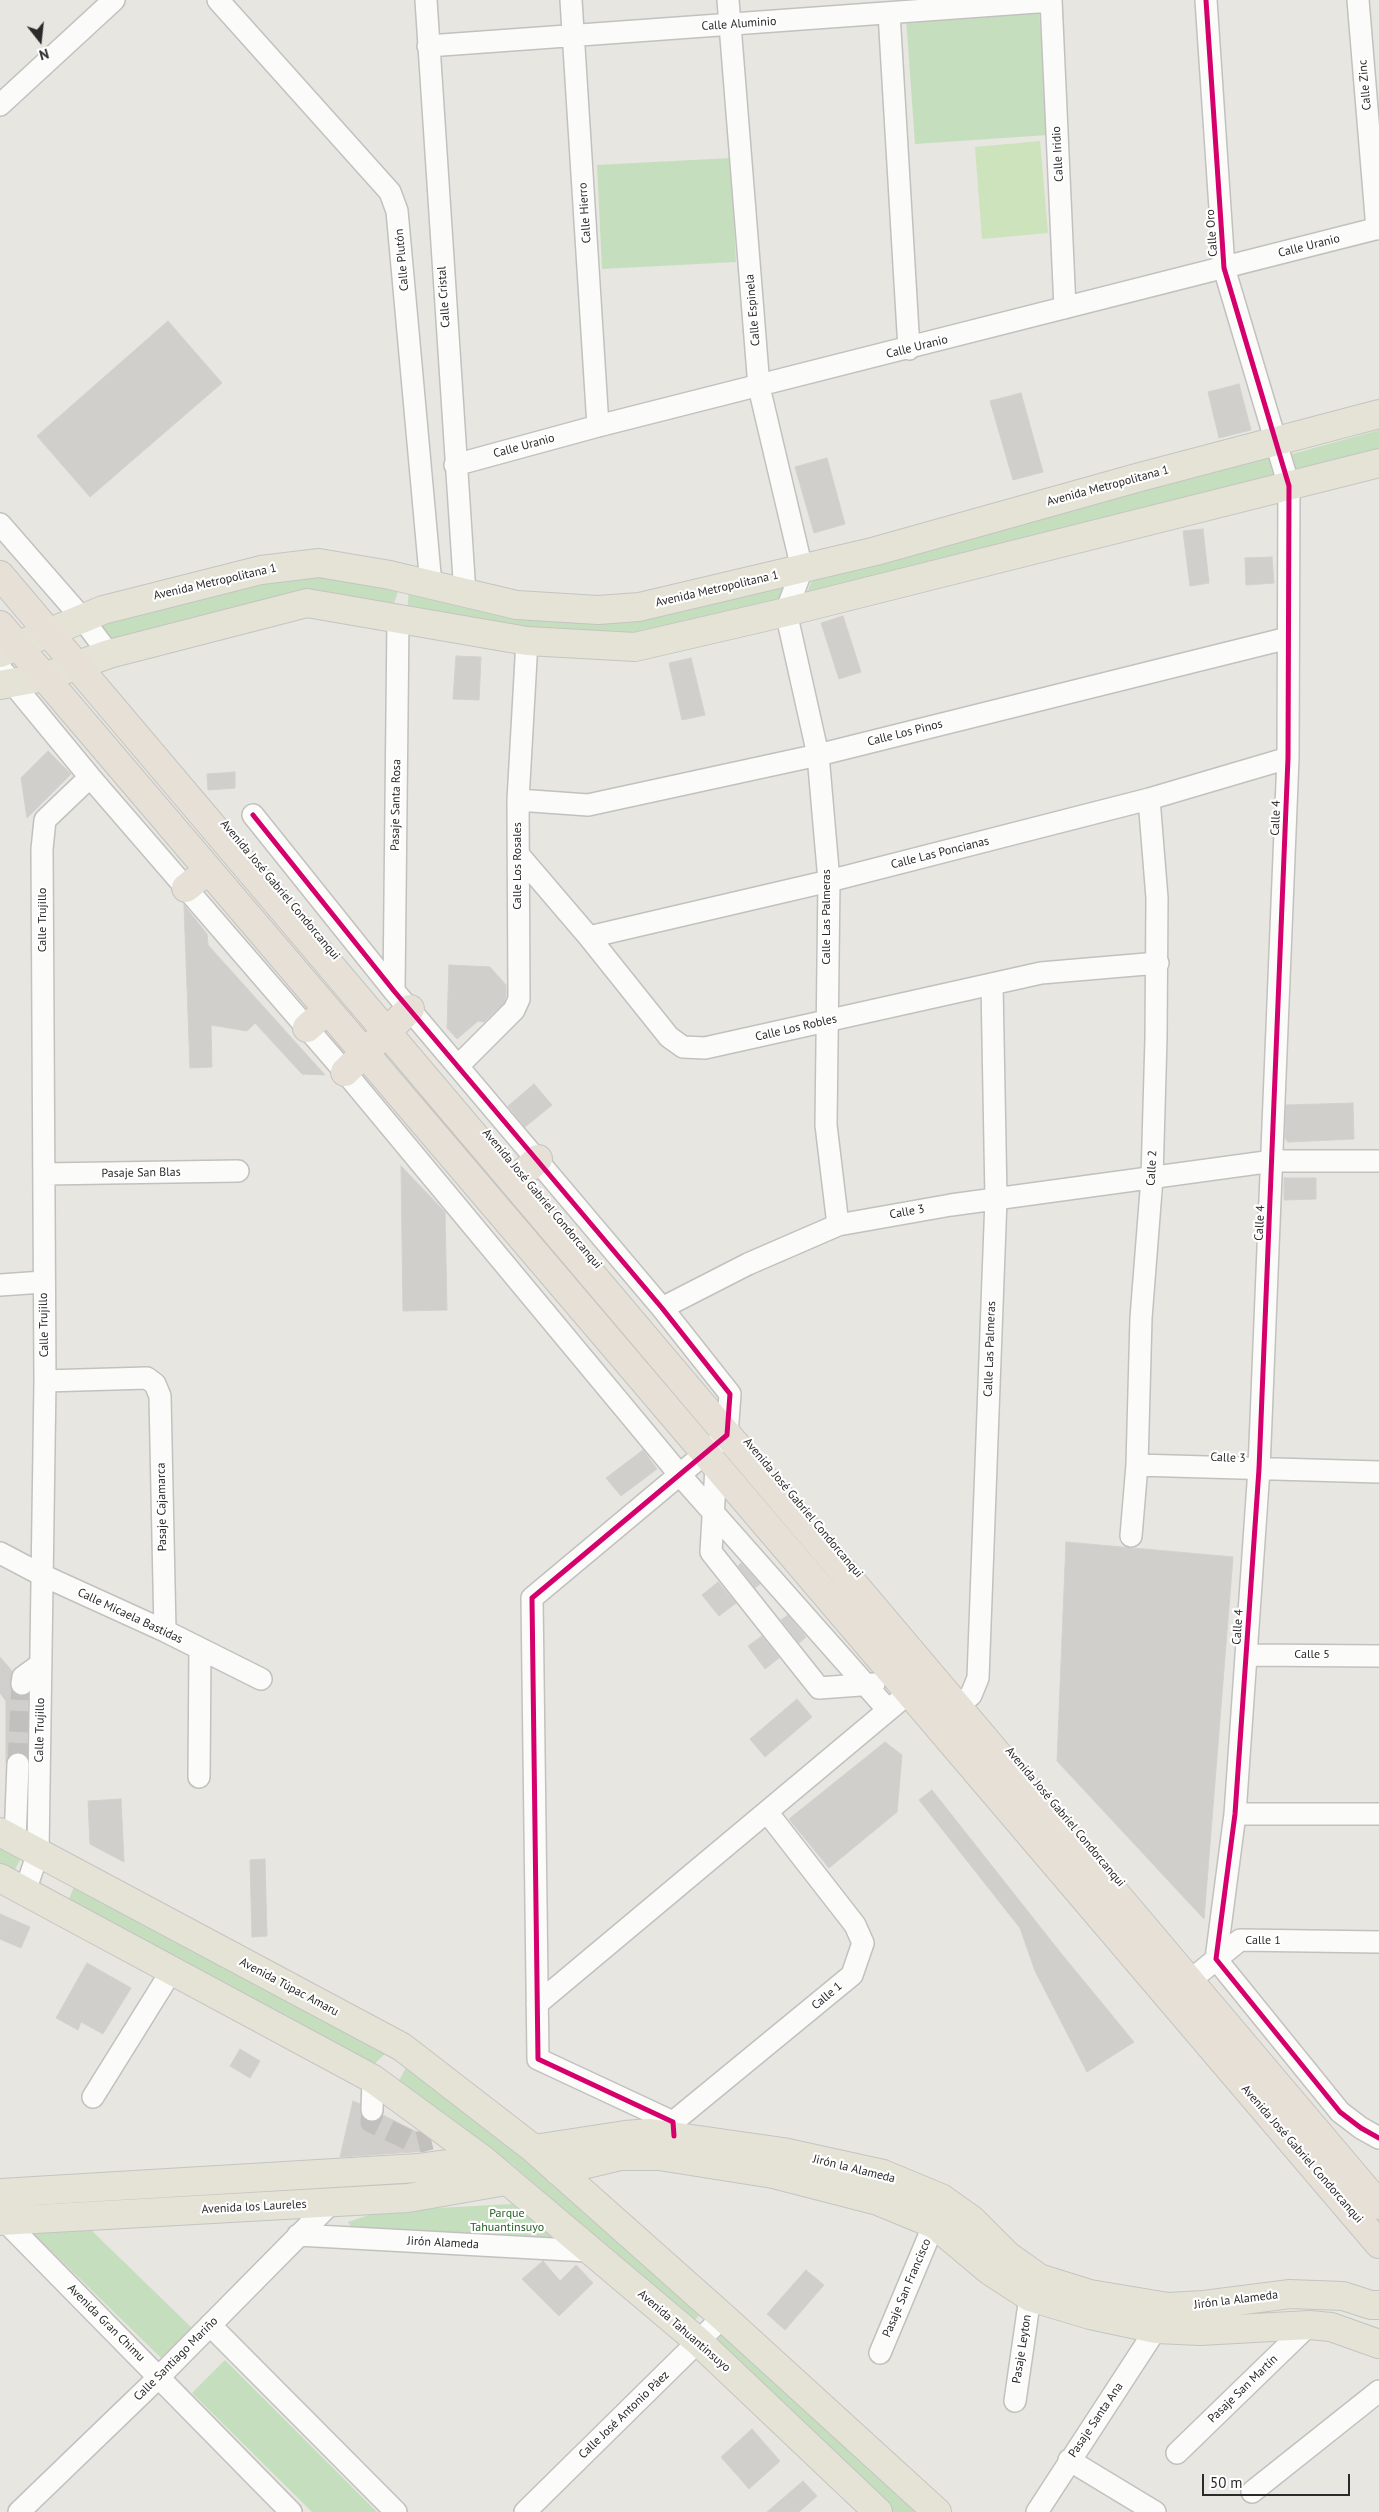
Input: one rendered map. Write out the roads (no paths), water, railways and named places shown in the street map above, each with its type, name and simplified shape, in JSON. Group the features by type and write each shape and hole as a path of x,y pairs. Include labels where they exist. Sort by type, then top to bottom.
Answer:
{"highway":[{"name":"Avenida José Gabriel Condorcanqui","path":"0,575 514,1180 931,1676 1191,1980 1379,2205"},
{"name":"Avenida José Gabriel Condorcanqui","path":"5,641 44,677 327,1010 355,1063 711,1460 1191,2026 1379,2244"},
{"path":"186,888 208,870"},
{"path":"355,1063 387,1032 402,1000"},
{"path":"307,1028 327,1010"},
{"path":"514,1180 538,1159"},
{"path":"1191,2026 1212,2007"}],"main road":[{"name":"Avenida Metropolitana 1","path":"5,641 48,631 103,610 261,570 319,563 343,566 464,594 517,604 598,610 640,606 678,599 876,551 1140,477 1379,414"},
{"path":"4,679 44,677 75,664 109,654 307,603 527,641 635,647 786,612 1379,462"},
{"name":"Avenida Túpac Amaru","path":"18,1841 402,2047 534,2148 558,2171"},
{"path":"0,1878 372,2079 440,2137 482,2159"},
{"path":"372,2079 402,2047"},
{"name":"Jirón la Alameda","path":"534,2148 674,2129 883,2174 941,2198 972,2220 1008,2256 1039,2278 1090,2294 1168,2307 1204,2306 1290,2294 1344,2296 1371,2305 1379,2305"},
{"name":"Jirón la Alameda","path":"558,2171 621,2156 659,2156 782,2176 878,2201 934,2224 990,2271 1030,2297 1090,2315 1156,2329 1200,2330 1309,2325 1331,2327 1379,2344"},
{"path":"0,2193 409,2169 482,2159"},
{"name":"Avenida Tahuantinsuyo","path":"482,2159 698,2342 878,2512"},
{"path":"558,2171 723,2316 937,2512"},
{"name":"Avenida los Laureles","path":"2,2221 408,2198 506,2181"}],"street":[{"path":"0,104 114,0"},
{"name":"Calle Plutón","path":"218,0 390,192 398,211 431,585"},
{"name":"Calle Cristal","path":"426,0 464,594"},
{"name":"Calle Hierro","path":"571,0 598,426"},
{"name":"Calle Espinela","path":"728,0 759,387 802,569"},
{"name":"Calle Oro","path":"1206,0 1224,268 1288,486"},
{"name":"Calle Zinc","path":"1358,0 1378,229"},
{"name":"Calle Aluminio","path":"428,46 1051,1"},
{"name":"Calle Iridio","path":"1051,1 1065,308"},
{"path":"890,13 909,349"},
{"name":"Calle Uranio","path":"455,465 598,426 759,387 1378,229"},
{"name":"Calle 4","path":"1216,1959 1235,1814 1259,1468 1288,758 1288,486"},
{"path":"0,524 82,618 109,654"},
{"path":"427,536 461,534"},
{"path":"786,612 802,569"},
{"name":"Calle Las Palmeras","path":"786,612 818,755 829,881 826,1125 838,1224"},
{"name":"Pasaje Santa Rosa","path":"398,618 402,1000"},
{"name":"Calle Los Pinos","path":"518,800 588,805 818,755 1288,638"},
{"name":"Calle Los Rosales","path":"458,1066 514,1010 519,999 518,800 527,641"},
{"path":"4,679 307,1028 355,1063 680,1475 888,1710"},
{"name":"Calle Las Poncianas","path":"589,937 829,881 1150,799 1288,758"},
{"name":"Calle Trujillo","path":"25,1891 18,1841 40,1788 45,1381 42,849 44,820 90,777"},
{"name":"Calle 2","path":"1131,1536 1137,1465 1141,1318 1152,1178 1158,963 1157,898 1150,799"},
{"path":"253,816 402,1000 662,1308 730,1394 727,1435 711,1460 680,1475 532,1598 538,2059 674,2129"},
{"name":"Calle Los Robles","path":"518,854 589,937 669,1038 683,1047 705,1048 1041,972 1158,963"},
{"name":"Calle Las Palmeras","path":"958,1706 971,1695 978,1678 996,1199 992,984"},
{"name":"Calle 3","path":"662,1308 748,1264 838,1224 996,1199 1273,1161 1379,1161"},
{"name":"Pasaje San Blas","path":"44,1174 238,1171"},
{"path":"0,1285 43,1282"},
{"name":"Pasaje Cajamarca","path":"45,1381 147,1378 155,1384 160,1396 165,1631"},
{"path":"711,1460 714,1514 710,1552 819,1688 864,1684 904,1687 931,1676"},
{"name":"Calle 3","path":"1137,1465 1379,1472"},
{"name":"Calle Micaela Bastidas","path":"0,1553 42,1576 165,1631 261,1679"},
{"path":"199,1777 200,1649"},
{"name":"Calle 5","path":"1246,1655 1379,1656"},
{"path":"22,1684 23,1677 41,1664"},
{"path":"537,2004 888,1710 904,1687"},
{"path":"18,1841 18,1768 40,1788"},
{"name":"Calle 1","path":"674,2129 852,1975 863,1942 855,1925 767,1812"},
{"path":"1235,1814 1379,1814"},
{"name":"Calle 1","path":"1168,1999 1240,1940 1379,1942"},
{"path":"1216,1959 1340,2112 1361,2128 1379,2138"},
{"path":"94,2097 172,1970"},
{"path":"372,2079 372,2110"},
{"name":"Calle Santiago Mariño","path":"18,2512 158,2377 331,2203"},
{"name":"Avenida Gran Chimu","path":"2,2221 291,2512"},
{"name":"Pasaje San Francisco","path":"880,2353 934,2224"},
{"name":"Jirón Alameda","path":"298,2235 589,2251"},
{"name":"Pasaje Leyton","path":"1015,2401 1030,2297"},
{"name":"Calle José Antonio Páez","path":"525,2512 723,2316"},
{"path":"210,2325 396,2512"},
{"name":"Pasaje San Martín","path":"1177,2453 1309,2325"},
{"name":"Pasaje Santa Ana","path":"1037,2512 1069,2460 1156,2329"},
{"path":"1252,2492 1379,2391"},
{"path":"1069,2460 1155,2512"}],"tunnel":[{"path":"18,1764 22,1684"},
{"path":"372,2110 371,2122 415,2143 431,2139"}],"park label":[{"name":"Parque Tahuantinsuyo","path":"507,2221"}]}
